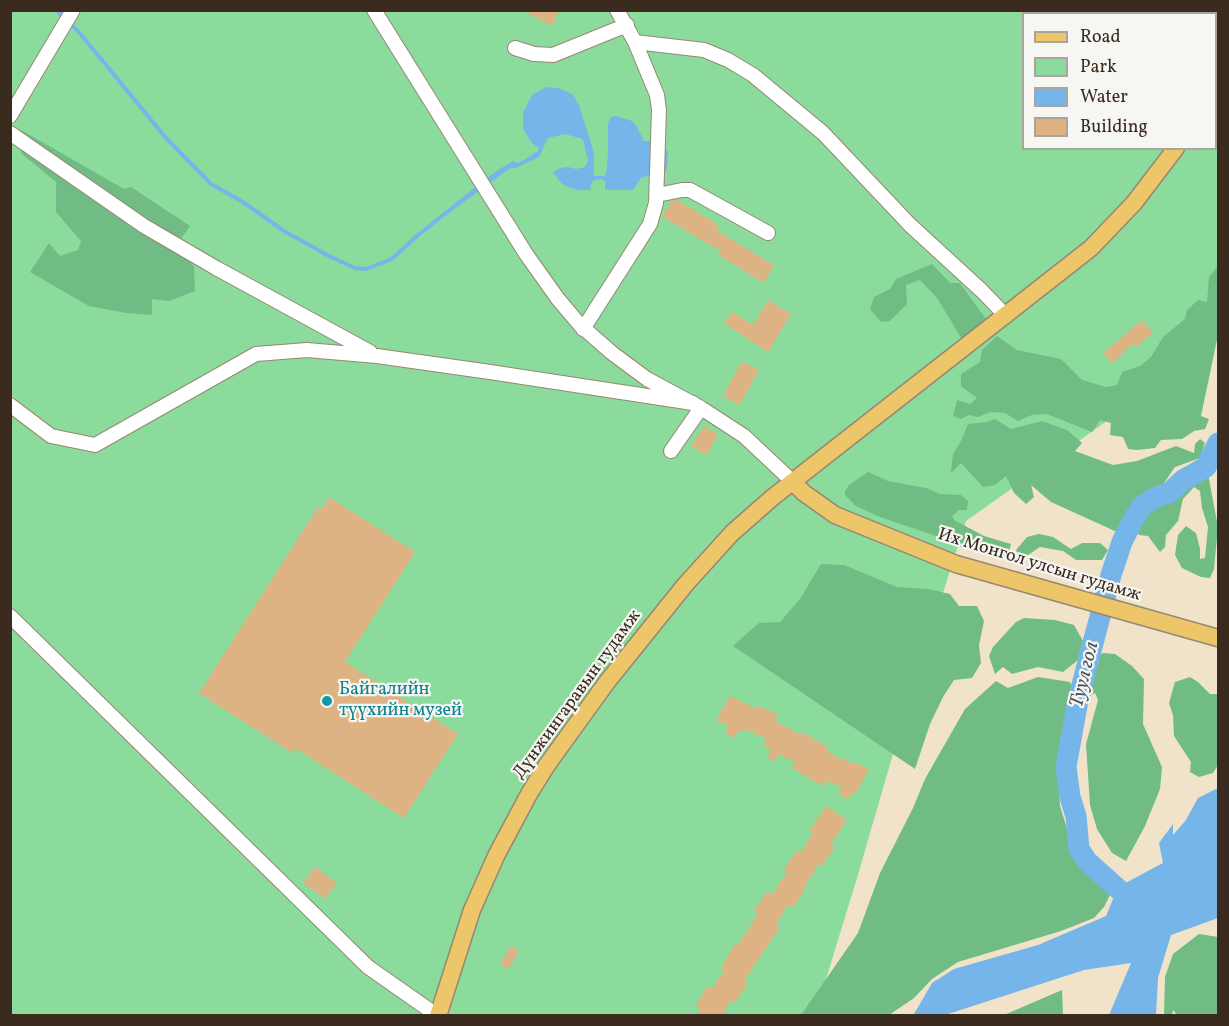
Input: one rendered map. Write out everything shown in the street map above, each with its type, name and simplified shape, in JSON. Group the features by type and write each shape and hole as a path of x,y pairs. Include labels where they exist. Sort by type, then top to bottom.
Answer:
{"main road":[{"path":"1006,316 1107,233 1141,195 1175,150"},
{"name":"Дүнжингаравын гудамж","path":"438,1016 472,910 497,854 547,765 628,654 713,553 746,520 1006,316"},
{"name":"Их Монгол улсын гудамж","path":"793,482 811,499 835,515 956,564 1218,638"}],"street":[{"path":"374,10 490,198 542,277 583,329 646,379 697,406 744,436 793,482"},
{"path":"583,329 650,224 657,195 657,95 636,42 617,10"},
{"path":"10,116 70,17"},
{"path":"514,48 534,54 553,55 627,25"},
{"path":"636,42 704,50 728,60 753,75 823,133 910,225 966,275 1006,316"},
{"path":"10,133 144,226 377,356"},
{"path":"657,195 682,190 695,192 768,233"},
{"path":"10,405 51,436 95,446 256,354 307,350 377,356 559,382 697,406"},
{"path":"671,451 697,406"},
{"path":"10,616 368,967 438,1016"}],"green space":[{"path":"10,11 1218,11 1218,284 1173,374 966,521 911,692 815,1015 11,1015"},
{"path":"21,130 124,189 131,187 190,226 175,247 194,266 195,291 169,301 152,299 152,315 126,313 89,306 30,272 49,243 60,256 78,250 81,241 56,212 56,182 21,153"},
{"path":"932,264 950,283 960,283 986,319 962,339 937,298 920,280 906,285 907,304 890,321 881,322 870,309 874,297 890,289 896,279"},
{"path":"1218,266 1218,335 1201,416 1209,419 1205,429 1194,431 1182,439 1161,440 1155,448 1137,450 1128,449 1123,437 1110,435 1111,423 1100,420 1092,432 1047,414 1032,415 1018,421 1005,413 991,412 977,417 969,415 961,419 953,416 957,400 970,404 977,398 961,386 961,374 980,362 982,350 997,336 1017,350 1061,359 1082,380 1106,387 1117,385 1122,372 1140,366 1151,357 1163,337 1185,319 1187,310 1198,300 1207,302 1209,277"},
{"path":"995,419 1011,429 1042,421 1067,430 1082,443 1075,451 1113,465 1137,461 1176,446 1194,453 1195,444 1200,439 1205,443 1200,458 1175,467 1162,486 1132,509 1117,532 1051,502 1031,485 1034,497 1026,504 1014,493 1006,476 995,485 983,487 961,463 951,473 953,454 968,424"},
{"path":"868,472 888,481 926,488 940,494 961,495 968,501 967,510 959,510 952,516 954,520 984,536 1011,544 1007,558 962,548 942,538 880,517 856,506 845,495 845,491 849,485"},
{"path":"1208,474 1218,527 1214,569 1210,578 1201,577 1182,568 1175,555 1178,535 1186,526 1196,533 1200,559 1205,558 1208,527 1200,491 1194,487 1183,499 1178,521 1166,535 1165,547 1160,552 1148,536 1139,535 1136,530 1144,516 1173,494"},
{"path":"1039,534 1053,537 1071,549 1082,543 1100,543 1108,550 1102,560 1076,560 1063,551 1040,547 1028,555 1019,557 1016,550 1027,537"},
{"path":"821,564 844,565 897,587 928,589 950,594 959,606 977,606 984,621 979,645 981,663 972,678 954,680 943,697 930,724 915,769 733,646 759,623 780,622 800,599"},
{"path":"1024,618 1055,620 1074,625 1083,641 1078,660 1063,672 1038,667 1012,674 1003,667 995,674 989,656 993,647 1016,622"},
{"path":"1103,653 1115,654 1132,666 1144,679 1143,724 1162,767 1160,789 1145,826 1126,861 1112,853 1097,829 1090,805 1086,744 1098,700 1095,693 1084,699 1083,690 1095,659"},
{"path":"1038,677 1070,682 1073,689 1057,761 1060,806 1077,861 1095,881 1111,893 1104,907 1094,918 1061,931 958,962 932,979 914,998 889,1015 801,1015 858,933 880,873 925,779 965,709 996,681 1008,688"},
{"path":"1190,677 1210,694 1218,694 1218,765 1213,773 1199,777 1190,772 1191,762 1174,736 1173,715 1169,703 1175,682"},
{"path":"1199,934 1218,937 1218,1015 1177,1015 1173,1010 1172,1015 1164,1015 1165,977 1173,954"},
{"path":"1062,990 1063,1015 1004,1015"}],"water":[{"path":"546,87 566,91 573,95 579,105 594,153 594,176 604,176 606,173 608,124 611,117 616,116 632,121 644,141 650,141 650,149 668,151 667,170 651,170 651,175 641,178 633,190 606,190 605,181 601,179 594,180 590,186 591,190 577,190 568,187 561,183 553,172 560,168 585,167 588,161 583,139 565,134 548,138 539,157 509,169 457,207 455,203 498,170 513,161 517,163 522,161 538,151 539,148 532,143 523,129 523,113 532,95"},
{"path":"1218,788 1218,918 1171,935 1158,978 1156,1015 1109,1015 1131,963 1084,970 945,1015 911,1015 914,1014 932,983 954,969 1038,945 1106,916 1118,887 1163,863 1159,843 1173,824 1173,835 1186,820 1198,798"}],"building":[{"path":"523,10 560,10 551,26"},
{"path":"677,200 719,225 716,230 774,265 764,283 718,255 721,251 662,217 672,201"},
{"path":"768,300 791,314 768,352 724,323 732,312 753,325"},
{"path":"1142,320 1153,333 1136,347 1133,344 1112,363 1103,353"},
{"path":"742,361 759,370 740,405 723,396"},
{"path":"704,426 718,435 706,455 691,446"},
{"path":"329,497 415,552 345,662 458,734 404,818 295,748 292,753 199,693 318,507 322,509"},
{"path":"730,696 756,709 758,706 778,715 775,721 800,734 802,732 828,747 827,751 842,760 843,758 853,764 855,762 869,770 855,794 853,792 848,799 838,794 842,787 825,781 822,786 792,768 795,762 779,754 774,762 767,757 771,750 763,745 767,739 745,729 742,732 738,731 734,738 725,733 728,726 716,720"},
{"path":"826,806 847,820 831,844 835,847 822,866 819,864 793,908 788,905 776,924 780,927 744,981 748,983 735,1003 731,1000 722,1016 696,1016 700,1009 696,1005 707,986 712,989 724,970 721,968 735,944 738,945 758,914 754,911 767,891 772,894 787,872 784,869 797,850 801,852 813,833 809,831"},
{"path":"315,867 337,883 325,899 303,883"},
{"path":"511,946 519,951 508,969 500,964"}],"waterway":[{"path":"57,10 64,19"},
{"path":"70,24 166,138 211,184 243,202 284,231 355,268 366,269 392,259 460,202"},
{"name":"Туул гол","path":"1131,911 1126,896 1087,861 1079,849 1076,816 1070,797 1066,767 1078,700 1111,575 1122,542 1134,518 1142,506 1156,497 1169,493 1183,480 1206,467 1218,443"}],"place":[{"name":"Байгалийн түүхийн музей","path":"327,701"}]}
